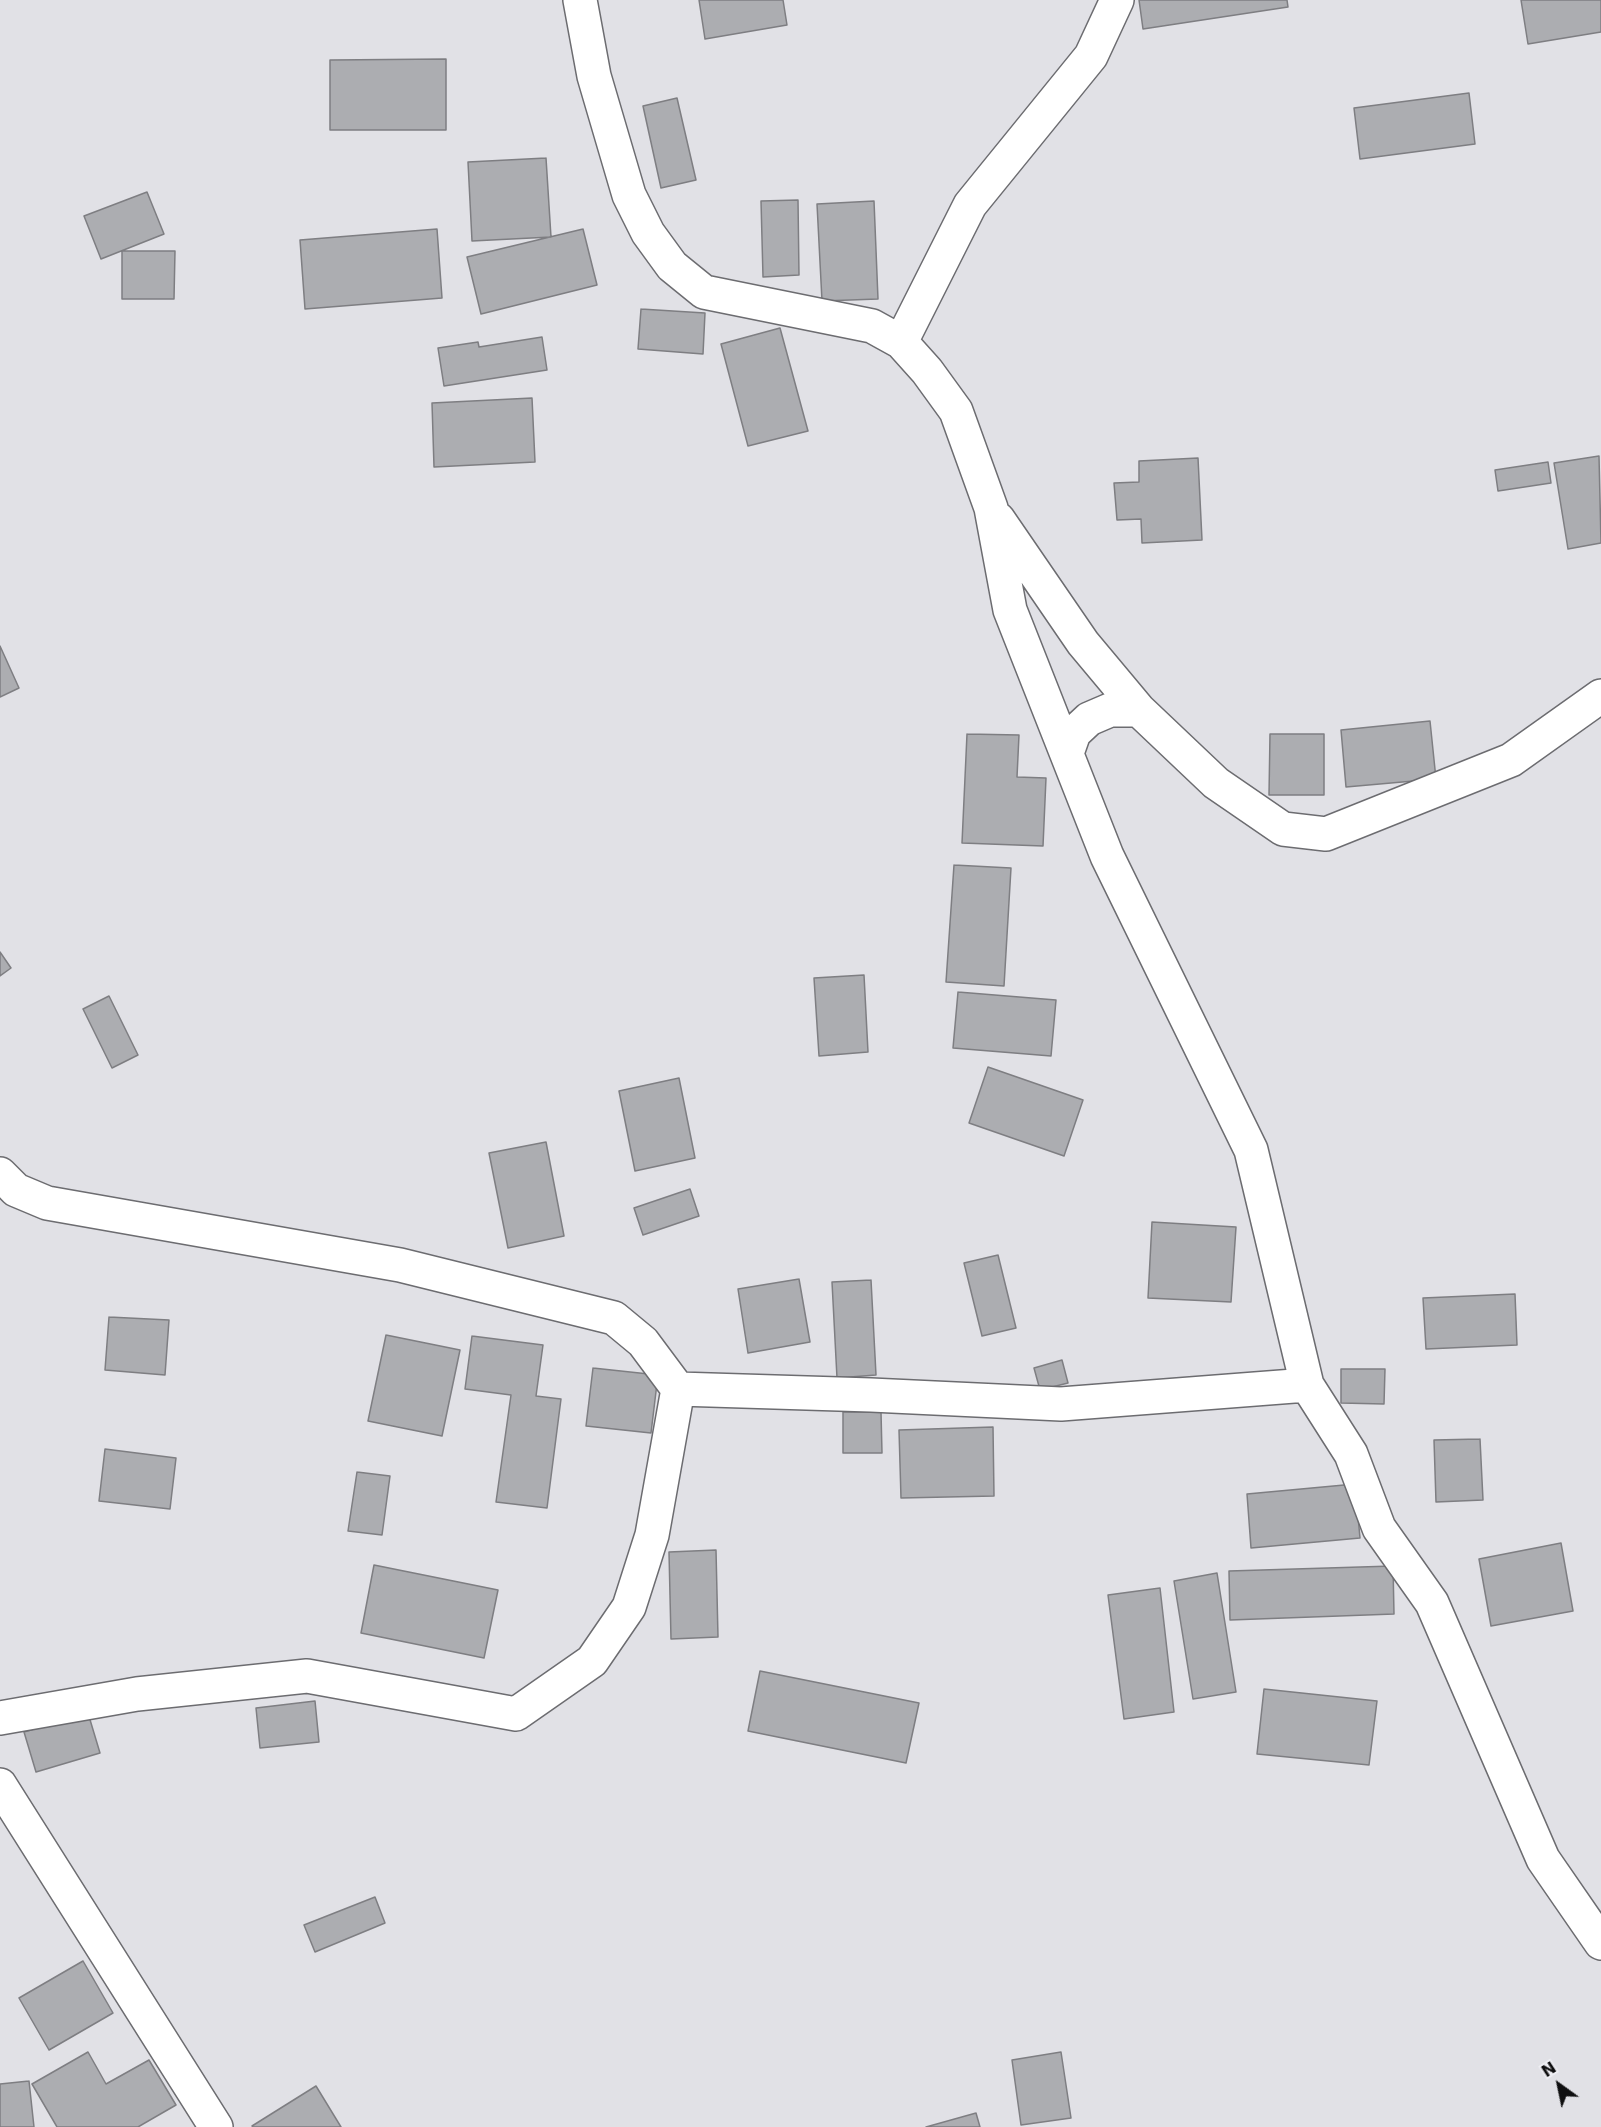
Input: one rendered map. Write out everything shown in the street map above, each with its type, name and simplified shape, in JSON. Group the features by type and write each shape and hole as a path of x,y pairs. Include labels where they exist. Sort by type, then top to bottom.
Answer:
{"street":[{"path":"580,0 594,76 629,195 648,233 672,266 704,292 872,326 901,342 927,371 956,411 991,508 1010,610 1107,856 1251,1150 1307,1385 1351,1454 1379,1528 1432,1603 1543,1860 1601,1942"},
{"path":"901,342 970,205 1091,56 1117,0"},
{"path":"991,508 1083,643 1139,710 1216,783 1283,829 1326,834 1511,760 1601,696"},
{"path":"1024,643 1083,643"},
{"path":"1067,753 1074,733 1089,719 1110,710 1139,710"},
{"path":"0,1174 16,1190 47,1203 400,1265 614,1318 643,1342 678,1389 652,1536 629,1607 592,1661 516,1714 307,1676 137,1694 0,1718"},
{"path":"678,1389 1062,1404 1307,1385"},
{"path":"0,1785 216,2127"}],"building":[{"path":"699,0 783,0 787,25 705,39"},
{"path":"1139,0 1287,0 1288,7 1143,29"},
{"path":"1521,0 1601,0 1601,32 1528,44"},
{"path":"446,59 446,130 330,130 330,60"},
{"path":"1469,93 1475,144 1360,159 1354,108"},
{"path":"677,98 696,180 661,188 643,106"},
{"path":"546,158 551,237 472,241 468,162"},
{"path":"147,192 164,234 101,259 84,216"},
{"path":"798,200 799,275 763,277 761,201"},
{"path":"874,201 878,299 822,301 817,204"},
{"path":"437,229 442,298 305,309 300,240"},
{"path":"583,229 597,285 481,314 467,257"},
{"path":"122,251 175,251 174,299 122,299"},
{"path":"641,309 705,313 703,354 638,349"},
{"path":"780,328 808,431 748,446 721,344"},
{"path":"542,337 547,370 444,386 438,348 478,342 479,347"},
{"path":"532,398 535,462 434,467 432,403"},
{"path":"1599,456 1601,543 1568,549 1554,463"},
{"path":"1198,458 1202,540 1142,543 1141,519 1117,520 1114,483 1139,482 1139,461"},
{"path":"1548,462 1551,483 1498,491 1495,470"},
{"path":"0,646 19,688 0,697"},
{"path":"1430,721 1436,779 1346,787 1341,730"},
{"path":"967,734 1019,735 1017,777 1046,778 1043,846 962,843"},
{"path":"1270,734 1324,734 1324,795 1269,795"},
{"path":"954,865 1011,868 1004,986 946,982"},
{"path":"0,952 11,968 0,976"},
{"path":"864,975 868,1052 819,1056 814,978"},
{"path":"958,992 1056,1000 1051,1056 953,1048"},
{"path":"109,996 138,1055 112,1068 83,1009"},
{"path":"988,1067 1083,1100 1064,1156 969,1123"},
{"path":"679,1078 695,1158 635,1171 619,1091"},
{"path":"546,1142 564,1236 508,1248 489,1153"},
{"path":"690,1189 699,1216 643,1235 634,1208"},
{"path":"1152,1222 1236,1227 1231,1302 1148,1298"},
{"path":"998,1255 1016,1328 982,1336 964,1263"},
{"path":"799,1279 810,1342 748,1353 738,1289"},
{"path":"871,1280 876,1375 837,1378 832,1282"},
{"path":"1515,1294 1517,1345 1426,1349 1423,1298"},
{"path":"109,1317 169,1320 165,1375 105,1370"},
{"path":"386,1335 460,1350 442,1436 368,1421"},
{"path":"472,1336 543,1345 536,1396 561,1399 547,1508 496,1502 511,1395 465,1389"},
{"path":"1062,1360 1068,1383 1040,1390 1034,1368"},
{"path":"593,1368 658,1375 651,1433 586,1426"},
{"path":"1341,1369 1385,1369 1384,1404 1341,1403"},
{"path":"843,1412 881,1412 882,1453 843,1453"},
{"path":"993,1427 994,1496 901,1498 899,1430"},
{"path":"1480,1439 1483,1500 1436,1502 1434,1440"},
{"path":"105,1449 176,1458 170,1509 99,1501"},
{"path":"357,1472 390,1476 382,1535 348,1531"},
{"path":"1355,1484 1360,1538 1251,1548 1247,1494"},
{"path":"1561,1543 1573,1611 1491,1626 1479,1559"},
{"path":"716,1550 718,1637 671,1639 669,1552"},
{"path":"374,1565 498,1590 484,1658 361,1633"},
{"path":"1393,1566 1394,1614 1230,1620 1229,1571"},
{"path":"1217,1573 1236,1692 1193,1699 1174,1581"},
{"path":"1160,1588 1174,1712 1124,1719 1108,1595"},
{"path":"760,1671 919,1703 906,1763 748,1731"},
{"path":"1264,1689 1377,1701 1369,1765 1257,1754"},
{"path":"315,1701 319,1742 260,1748 256,1708"},
{"path":"88,1713 100,1753 36,1772 24,1732"},
{"path":"375,1897 385,1923 315,1952 304,1925"},
{"path":"83,1961 113,2013 49,2050 19,1998"},
{"path":"88,2052 106,2084 149,2060 176,2105 138,2127 57,2127 32,2084"},
{"path":"1061,2052 1071,2118 1021,2125 1012,2060"},
{"path":"29,2081 34,2127 0,2127 0,2084"},
{"path":"316,2086 341,2127 252,2126"},
{"path":"976,2113 980,2127 926,2127"}]}
